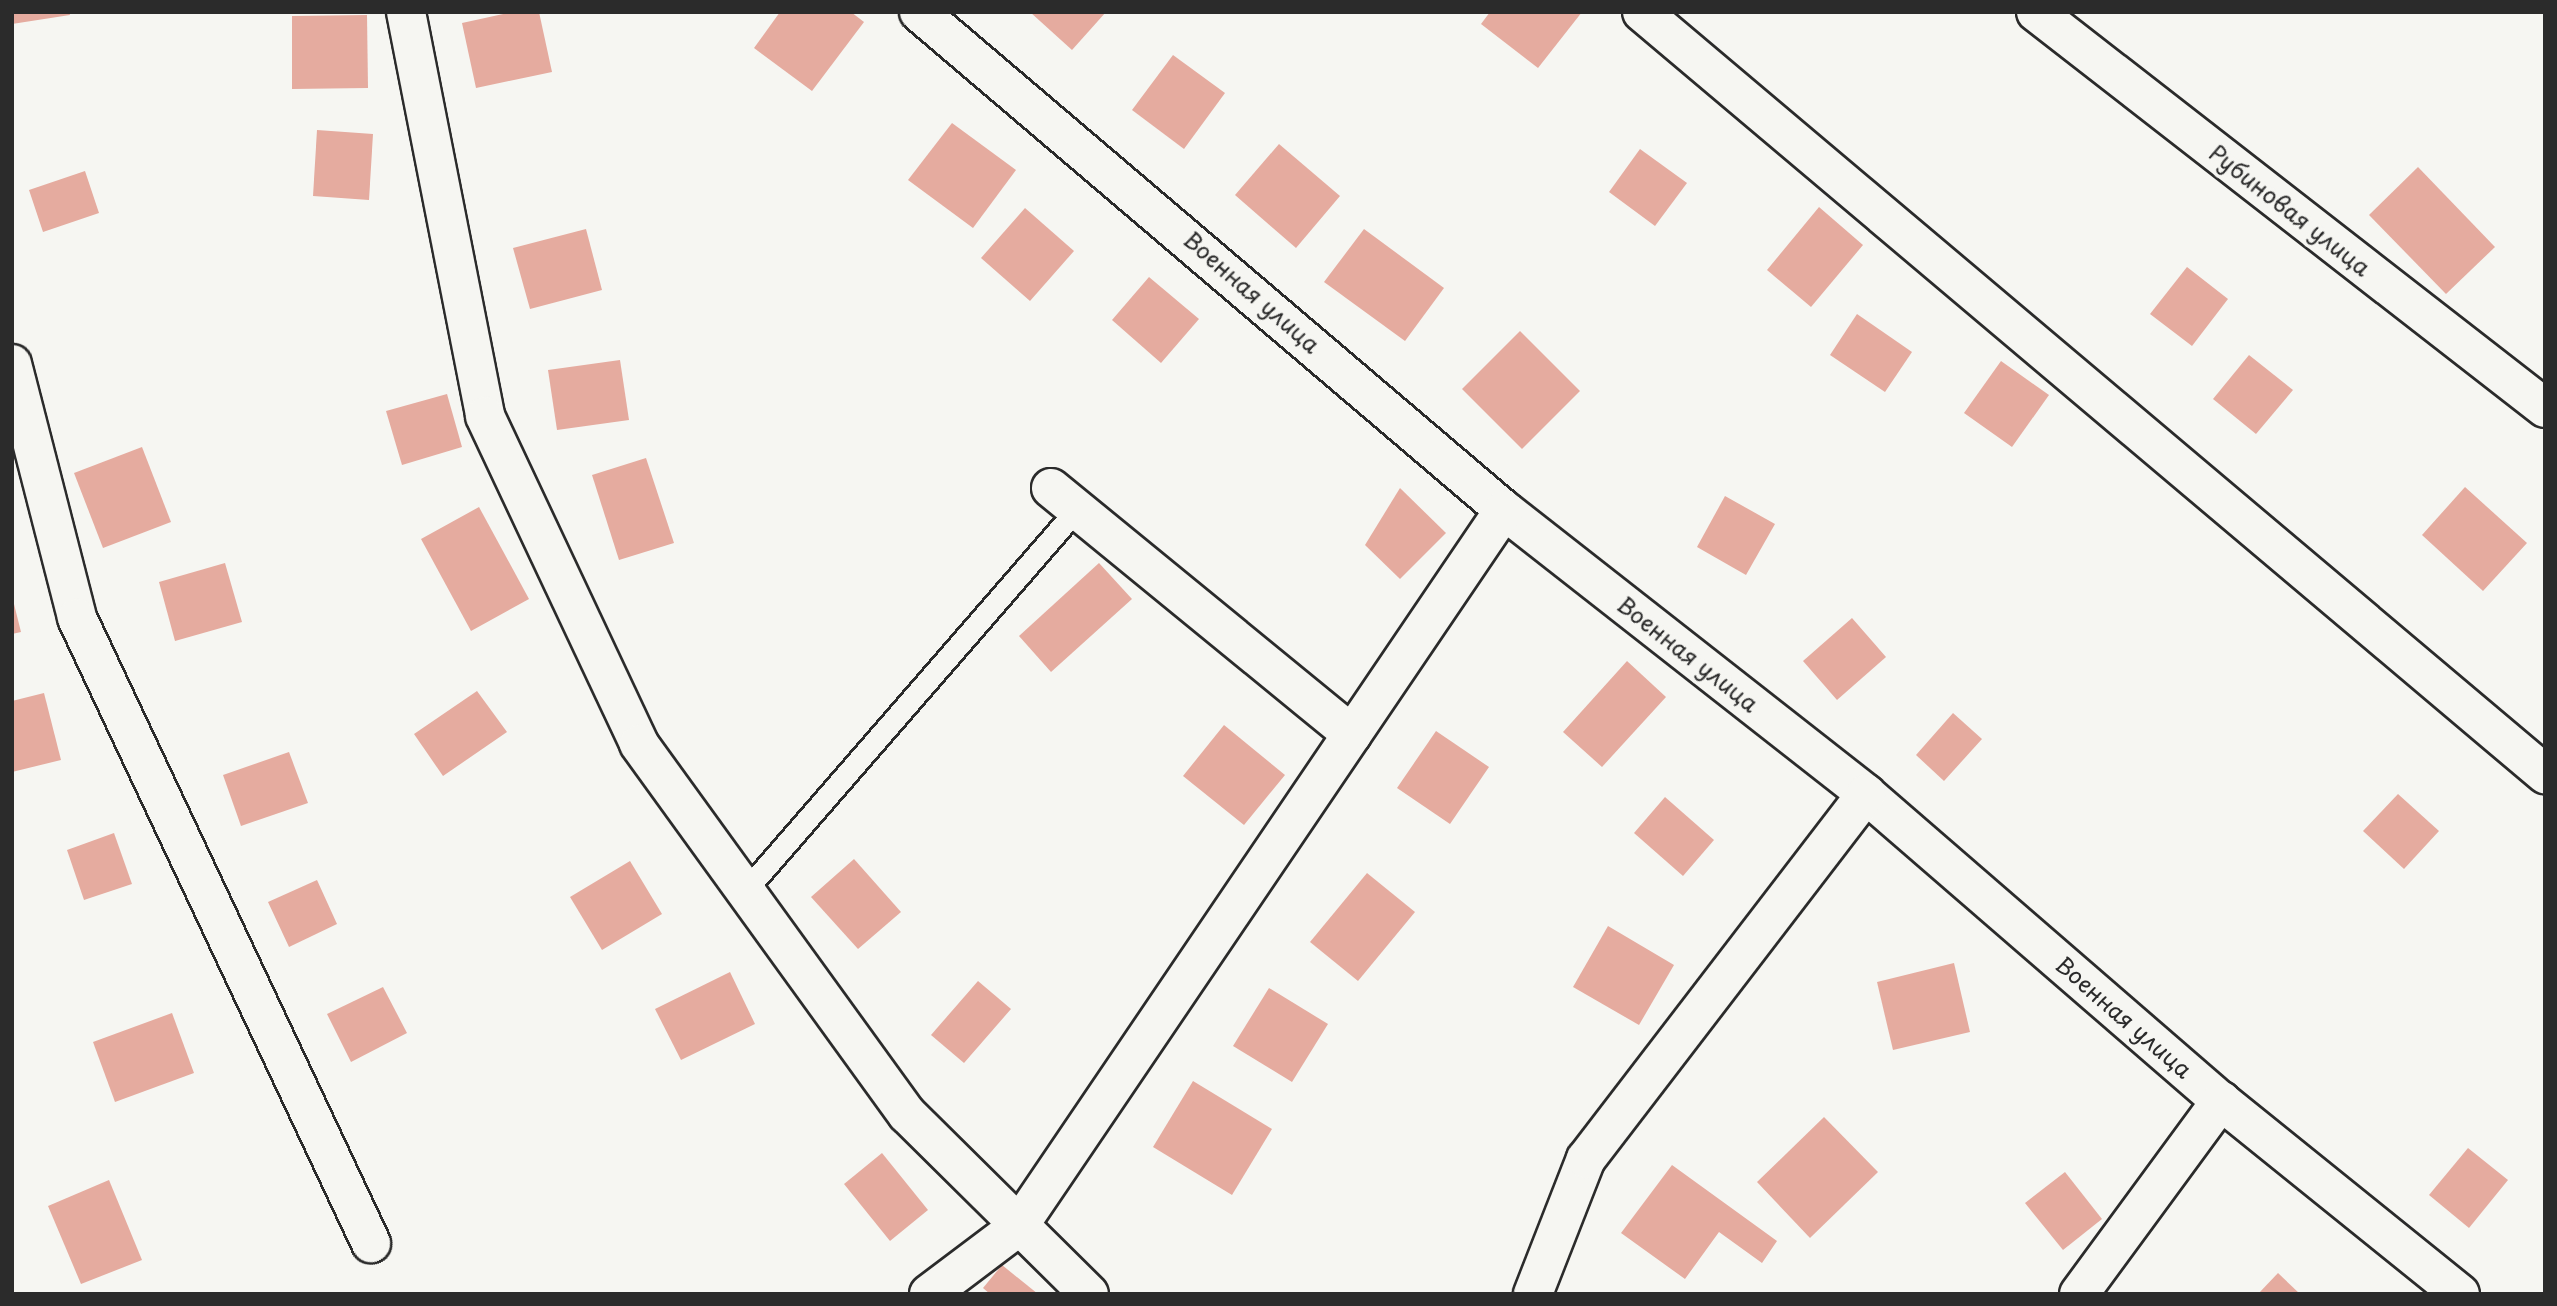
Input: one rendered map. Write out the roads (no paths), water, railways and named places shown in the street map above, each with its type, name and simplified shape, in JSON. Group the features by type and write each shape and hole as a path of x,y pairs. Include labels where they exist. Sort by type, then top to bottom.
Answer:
{"street":[{"path":"406,12 485,416 639,744 907,1114 1018,1227 1089,1294"},
{"name":"Военная улица","path":"919,12 1504,510 1867,794 2221,1101 2460,1294"},
{"path":"1642,12 2545,774"},
{"name":"Рубиновая улица","path":"2036,12 2545,408"},
{"path":"12,364 77,618 371,1243"},
{"path":"1064,498 1352,734"},
{"path":"929,1294 1018,1227 1504,510"},
{"path":"1532,1294 1586,1159 1867,794"},
{"path":"2079,1294 2221,1101"}],"lane":[{"path":"745,891 1064,498"}]}
